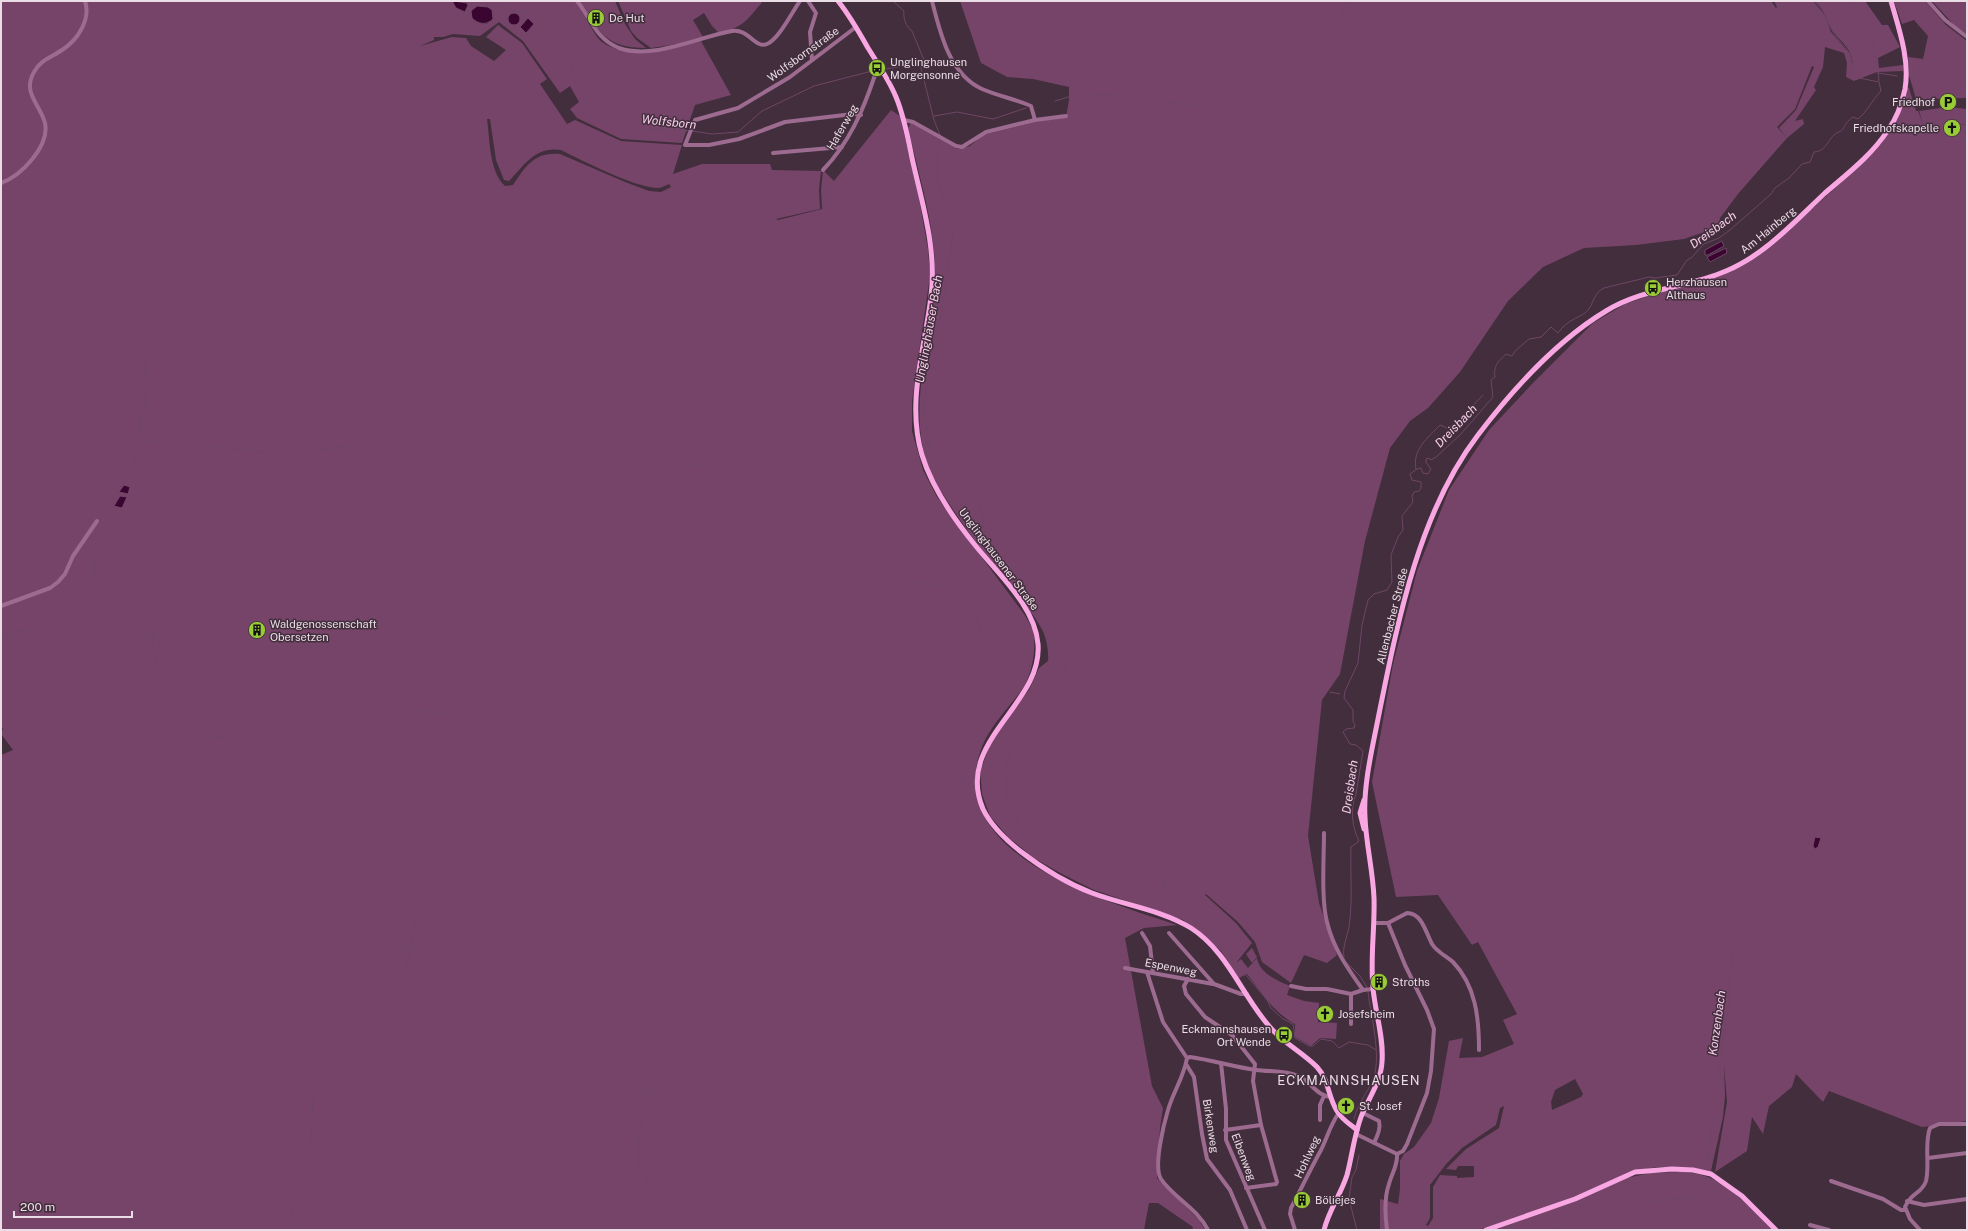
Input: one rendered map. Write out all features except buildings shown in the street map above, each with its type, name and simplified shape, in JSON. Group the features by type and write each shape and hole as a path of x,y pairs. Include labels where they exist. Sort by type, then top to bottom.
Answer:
{"main road":[{"name":"Unglinghausener Straße","path":"838,1 856,27 896,97 904,120 924,206 933,274 915,406 916,423 921,450 929,476 952,513 972,541 1026,608 1037,633 1039,647 1037,662 1030,683 990,740 984,752 978,779 983,809 992,824 1006,839 1049,872 1092,893 1178,922 1198,933 1216,949 1270,1028 1318,1068 1327,1084 1338,1114 1356,1132"},
{"name":"Am Hainberg","path":"1465,453 1490,420 1523,383 1578,331 1620,303 1650,292 1716,275 1752,257 1772,241 1868,154 1888,130 1895,118 1905,88 1906,66 1903,45 1891,1"},
{"name":"Allenbacher Straße","path":"1324,1230 1334,1202 1346,1178 1356,1132 1363,1113 1378,1082 1382,1067 1382,1052 1368,990 1374,922 1374,890 1365,835 1364,815 1366,793 1382,699 1414,570 1438,502 1465,453"},
{"path":"1486,1230 1575,1199 1634,1172 1672,1169 1701,1171 1715,1176 1742,1196 1776,1230"}],"street":[{"path":"1,182 13,178 24,170 42,141 44,122 32,96 30,81 33,72 41,63 67,47 76,36 87,16 85,1"},
{"path":"577,1 602,39 619,48 633,50 666,48 733,31 747,34 757,43 762,45 767,44 776,38 800,1"},
{"path":"808,1 816,13 810,32 812,60"},
{"path":"932,1 943,39 953,61 962,74 981,88 1031,106 1035,120"},
{"path":"1928,1 1945,20 1967,37"},
{"name":"Wolfsbornstraße","path":"856,27 790,77 738,108 695,120 685,145 709,145 740,139 785,122 853,114 861,115"},
{"name":"Haferweg","path":"823,170 836,156 861,115 875,75 883,72"},
{"path":"904,120 913,122 942,139 962,147 986,132 1035,120 1066,116"},
{"path":"773,153 842,147"},
{"path":"1,606 50,588 58,582 65,574 73,556 97,521"},
{"path":"1292,986 1306,989 1327,989 1351,994 1368,990 1338,951 1326,921 1324,833"},
{"path":"1374,922 1388,923 1407,913 1416,915 1434,946 1462,973 1475,1003 1479,1029 1479,1050"},
{"path":"1388,923 1434,1029 1431,1071 1427,1094 1403,1151 1397,1154"},
{"path":"1142,933 1150,946 1153,972"},
{"path":"1169,934 1214,984"},
{"name":"Espenweg","path":"1125,968 1214,984 1241,994 1247,994"},
{"path":"1147,972 1163,1022 1187,1058 1168,1109 1161,1139 1158,1172 1166,1185 1199,1216 1208,1230"},
{"path":"1188,979 1184,986 1191,1000 1211,1022 1218,1024 1232,1035 1255,1064 1256,1070 1254,1081 1261,1125 1277,1182 1276,1184 1246,1188"},
{"path":"1351,994 1351,1024"},
{"path":"1187,1058 1190,1057 1256,1070 1289,1072 1300,1077 1324,1096 1331,1096"},
{"name":"Eibenweg","path":"1221,1063 1226,1109 1226,1140 1265,1230"},
{"name":"Birkenweg","path":"1186,1064 1194,1077 1207,1159 1230,1190 1247,1230"},
{"path":"1320,1120 1320,1105 1324,1096"},
{"path":"1363,1113 1379,1121 1380,1123 1380,1128 1374,1143"},
{"name":"Hohlweg","path":"1295,1230 1290,1214 1291,1208 1321,1149 1330,1125 1338,1114"},
{"path":"1905,1210 1907,1201 1922,1188 1925,1183 1929,1130 1931,1126 1939,1124 1967,1124"},
{"path":"1225,1130 1261,1125"},
{"path":"1356,1132 1397,1154"},
{"path":"1928,1158 1967,1153"},
{"path":"1387,1230 1386,1198 1389,1184 1398,1162 1397,1154"},
{"path":"1832,1181 1883,1199 1901,1210 1905,1210 1920,1230"},
{"path":"1907,1201 1924,1205 1967,1199"},
{"path":"1810,1225 1829,1230"}],"shaded area":[{"path":"1,1 454,1 453,3 467,3 461,1 575,1 599,39 613,48 625,51 651,51 701,41 731,95 695,105 682,143 621,139 577,118 570,109 579,102 570,86 560,93 523,41 499,22 480,36 453,34 443,37 434,37 434,40 420,46 452,37 466,38 471,46 494,61 506,50 486,37 498,25 522,43 547,79 540,84 567,124 575,120 621,141 682,145 673,174 702,164 770,164 772,170 821,171 819,189 820,209 776,219 778,220 822,209 821,190 823,170 834,181 891,110 900,116 918,193 928,249 930,276 912,401 912,431 923,470 937,497 1024,614 1033,630 1034,637 1033,662 1025,685 996,722 984,742 975,781 983,814 1004,842 1034,866 1070,885 1145,915 1177,925 1144,928 1125,938 1152,1086 1163,1108 1160,1128 1157,1178 1199,1220 1205,1230 1192,1230 1193,1227 1158,1203 1149,1203 1144,1230 1,1230 1,755 13,750 1,734 3,729 1,726","holes":["483,7 488,7 487,24 478,22","487,119 490,119 496,160 504,180 509,181 532,158 552,149 561,150 609,173 647,187 657,188 669,184 671,187 661,192 649,191 560,154 544,155 537,158 527,166 513,185 505,186 500,180 493,164"]},
{"path":"454,1 467,3 468,5 465,12 456,8 453,3"},
{"path":"578,1 615,1 625,24 635,39 646,48 621,45 604,36"},
{"path":"618,1 763,1 749,18 740,25 727,31 719,33 712,26 704,13 693,20 703,37 678,44 651,48 637,38 631,31"},
{"path":"960,1 1771,1 1776,8 1777,7 1774,1 1813,1 1825,15 1815,1 1865,1 1882,25 1888,25 1900,47 1878,58 1879,68 1903,65 1903,71 1877,72 1854,81 1846,77 1847,63 1844,53 1825,47 1823,67 1814,87 1816,90 1795,121 1803,119 1804,124 1787,138 1738,194 1720,218 1719,227 1684,239 1636,245 1584,248 1543,267 1508,301 1460,372 1428,408 1410,421 1390,448 1365,541 1340,674 1322,700 1308,836 1319,903 1337,955 1327,963 1304,955 1291,983 1262,962 1255,942 1238,922 1206,894 1205,895 1236,923 1252,943 1236,963 1241,959 1248,968 1257,958 1258,963 1265,972 1275,979 1290,986 1287,995 1304,1001 1319,1003 1318,1022 1337,1023 1336,1039 1320,1038 1311,1046 1295,1037 1295,1024 1274,1008 1247,974 1239,978 1221,951 1200,932 1183,920 1094,890 1062,874 1034,858 1008,837 990,816 982,794 981,770 991,741 1029,690 1039,668 1048,661 1047,643 1040,626 1032,613 976,542 940,490 931,474 923,448 920,422 920,397 934,293 935,267 929,215 908,128 911,123 957,149 970,146 983,135 1035,122 1066,117 1069,100 1069,87 1033,79 1007,77 981,63","holes":["1826,18 1847,47 1849,51 1853,61 1853,68 1850,54 1831,32","1812,66 1814,67 1796,110 1779,128 1787,138 1777,127 1795,109"]},
{"path":"1894,1 1925,1 1946,25 1967,41 1967,98 1929,99 1929,105 1918,106 1909,75 1908,57 1923,59 1928,36 1914,20 1902,24"},
{"path":"1932,1 1967,1 1967,34 1955,26"},
{"path":"477,6 488,7 492,10 493,19 488,23 479,23 474,20 472,18 471,11"},
{"path":"514,13 518,15 520,19 518,23 514,25 510,23 508,19 510,15"},
{"path":"528,18 534,24 526,33 520,27"},
{"path":"1907,87 1909,88 1916,111 1918,111 1923,124 1919,111 1948,107 1967,109 1967,125 1967,1121 1922,1127 1829,1091 1823,1102 1796,1074 1792,1087 1769,1106 1763,1134 1752,1117 1747,1151 1715,1172 1727,1102 1724,1065 1725,1096 1723,1117 1711,1171 1692,1168 1657,1167 1634,1171 1574,1198 1479,1230 1380,1230 1380,1199 1398,1204 1400,1189 1400,1161 1404,1154 1414,1147 1431,1123 1439,1098 1449,1041 1463,1038 1459,1058 1482,1057 1514,1044 1503,1020 1517,1014 1478,942 1472,945 1438,895 1396,897 1372,782 1393,664 1417,571 1449,490 1489,430 1533,383 1593,323 1625,304 1664,291 1717,277 1744,265 1773,244 1833,190 1881,144 1898,118","holes":["1575,1079 1583,1094 1581,1097 1552,1110 1551,1102 1555,1090","1504,1106 1499,1128 1466,1149 1446,1169 1456,1170 1458,1166 1474,1166 1474,1177 1457,1178 1457,1176 1440,1175 1433,1187 1433,1218 1428,1226 1426,1225 1430,1218 1430,1185 1447,1163 1462,1148 1496,1125 1500,1108"]},
{"path":"1722,241 1724,246 1708,255 1705,255 1705,250"},
{"path":"1726,248 1727,253 1710,262 1707,257"},
{"path":"124,485 130,487 128,494 119,492"},
{"path":"120,496 127,497 122,508 114,506"},
{"path":"1815,837 1821,838 1818,847 1815,849 1813,846"},
{"path":"1252,948 1257,957 1252,963 1246,954"},
{"path":"1686,1172 1709,1177 1719,1182 1739,1197 1774,1230 1495,1230 1576,1200 1627,1178 1649,1173"}],"waterway":[{"name":"Wolfsborn","path":"478,1 503,9 529,13 547,24 569,59 579,86 609,112 637,128 689,131"},
{"name":"Wolfsborn","path":"893,1 904,11 905,22 912,31 924,60 920,64 934,120 940,135"},
{"path":"1305,67 1338,24 1346,1"},
{"name":"Dreisbach","path":"1344,957 1351,907 1351,847 1359,841 1353,824 1352,812 1363,751 1356,745 1350,744 1343,732 1346,729 1354,728 1355,725 1353,721 1353,710 1344,698 1345,691 1358,663 1362,625 1368,600 1374,594 1387,590 1392,582 1391,555 1398,537 1403,530 1402,516 1413,502 1412,496 1414,492 1419,491 1421,488 1421,482 1412,480 1410,474 1421,468 1423,473 1428,474 1431,469 1426,462 1426,459 1429,458 1431,460 1436,457 1461,434 1493,397 1491,380 1495,377 1497,364 1506,354 1512,356 1516,350 1529,339 1541,337 1551,327 1558,333 1566,324 1586,312 1596,295 1604,288 1649,277 1655,278 1677,275 1687,260 1691,258 1704,244 1719,238 1730,230 1771,194 1775,188 1789,178 1802,164 1810,162 1814,152 1824,148 1833,136 1842,130 1849,120 1853,117 1858,119 1864,113 1881,91 1879,82 1859,78 1852,74 1852,59 1850,54 1836,36 1820,8 1814,1"},
{"path":"1848,1 1860,20"},
{"path":"1861,22 1874,43 1874,48"},
{"path":"1875,54 1878,73"},
{"name":"Wolfsborn","path":"886,69 920,63"},
{"name":"Wolfsborn","path":"692,131 712,134 738,132 762,111 814,86 876,70"},
{"path":"1210,104 1264,89 1296,71"},
{"path":"1879,81 1878,73 1897,76"},
{"path":"1909,77 1923,75 1947,76 1967,85"},
{"path":"1055,101 1072,96 1075,101 1095,95 1129,96 1198,107 1204,106"},
{"path":"934,116 957,112 993,119 1026,108"},
{"name":"Unglinghäuser Bach","path":"939,139 936,174 953,233 940,321 933,341 927,369 924,406 929,450 938,466 978,500 989,550 1040,618 1052,653 1068,658 1063,676 1045,696 1033,722 1012,743 1004,774 1007,777 1007,804 1017,816 1028,839 1070,856 1078,866 1085,869 1110,858 1165,876 1164,888 1170,886 1180,893 1182,904 1189,906 1187,910 1193,920 1200,925 1207,927 1221,945 1227,948 1236,967 1246,975 1267,1000 1271,1008 1283,1019 1293,1024 1295,1038 1309,1046 1313,1046 1321,1039 1332,1041 1339,1048 1349,1042 1368,1045 1376,1050"},
{"path":"141,433 140,417 144,409 146,392 143,387 146,362 152,347 158,339"},
{"path":"1416,469 1416,456 1426,439 1440,425 1447,428 1455,424 1483,395"},
{"path":"316,450 377,443 412,432 456,411 463,410 472,414"},
{"path":"107,509 111,505 124,480 136,468 133,464 141,444 152,440 166,442"},
{"path":"173,441 278,454 303,451"},
{"path":"667,445 691,467 707,465 718,469 725,474 745,482 766,496"},
{"path":"701,500 707,497 717,486 744,493 759,492"},
{"path":"771,499 782,506 810,519 837,543 856,557 866,559 870,562 898,572"},
{"path":"1,634 35,628 71,613 80,603 84,602 93,591 95,557 109,515"},
{"path":"1027,573 1053,605 1054,654"},
{"path":"909,580 959,590 970,603 975,614 1002,687 1007,690 1010,689"},
{"path":"88,597 127,613 146,625 163,647 169,645"},
{"path":"152,631 153,647 157,663 163,674 178,687 192,710 200,714 208,726"},
{"path":"259,639 274,633 286,635 308,646 324,659 336,661 350,668 372,685"},
{"path":"1254,642 1256,647 1261,651 1295,670 1323,690"},
{"path":"1330,692 1340,694"},
{"path":"387,699 405,707 424,712 462,718"},
{"path":"209,731 211,737 232,738 249,751"},
{"path":"868,819 884,818 886,814 908,800 929,793 962,778 968,779"},
{"path":"788,828 800,829 815,823 824,825 842,820 862,820"},
{"name":"Konzenbach","path":"1815,837 1816,828"},
{"name":"Konzenbach","path":"1748,931 1753,928 1768,906 1782,893 1792,871 1813,854"},
{"path":"1116,876 1181,899"},
{"path":"305,1162 311,1140 313,1097 343,1043 348,1038 352,1039 356,1036 402,985 417,916"},
{"path":"405,921 407,928 413,934"},
{"name":"Konzenbach","path":"1719,1070 1724,1027 1730,1005 1730,972 1735,941 1743,934"},
{"path":"410,951 421,944 429,936"},
{"path":"400,938 408,952"},
{"name":"Dreisbach","path":"1346,962 1360,976 1368,989"},
{"name":"Dreisbach","path":"1354,1119 1358,1108 1372,1082 1376,1067 1375,1035 1368,992"},
{"path":"643,1108 659,1081"},
{"path":"643,1107 645,1090"},
{"name":"Konzenbach","path":"1707,1170 1712,1128 1717,1116"},
{"path":"643,1117 638,1139 640,1156 637,1166 644,1172 648,1186 657,1195 664,1197 689,1230"},
{"name":"Dreisbach","path":"1357,1230 1349,1199 1352,1177 1356,1170 1359,1155"},
{"name":"Konzenbach","path":"1704,1188 1706,1178"},
{"path":"287,1230 299,1187"},
{"path":"1704,1188 1724,1196 1725,1203 1743,1216 1755,1230"},
{"path":"1668,1200 1683,1198 1694,1200 1695,1197 1704,1189"},
{"path":"1552,1230 1586,1210 1604,1203 1614,1203 1623,1206 1632,1201 1639,1203 1665,1201"}],"place":[{"name":"De Hut","path":"596,18"},
{"name":"Unglinghausen Morgensonne","path":"877,68"},
{"name":"Friedhof","path":"1948,102"},
{"name":"Friedhofskapelle","path":"1952,128"},
{"name":"Herzhausen Althaus","path":"1653,288"},
{"name":"Waldgenossenschaft Obersetzen","path":"257,630"},
{"name":"Stroths","path":"1379,982"},
{"name":"Josefsheim","path":"1325,1014"},
{"name":"Eckmannshausen Ort Wende","path":"1284,1035"},
{"name":"St. Josef","path":"1346,1106"},
{"name":"Böliejes","path":"1302,1200"}],"district":[{"name":"ECKMANNSHAUSEN","path":"1349,1080"}]}
